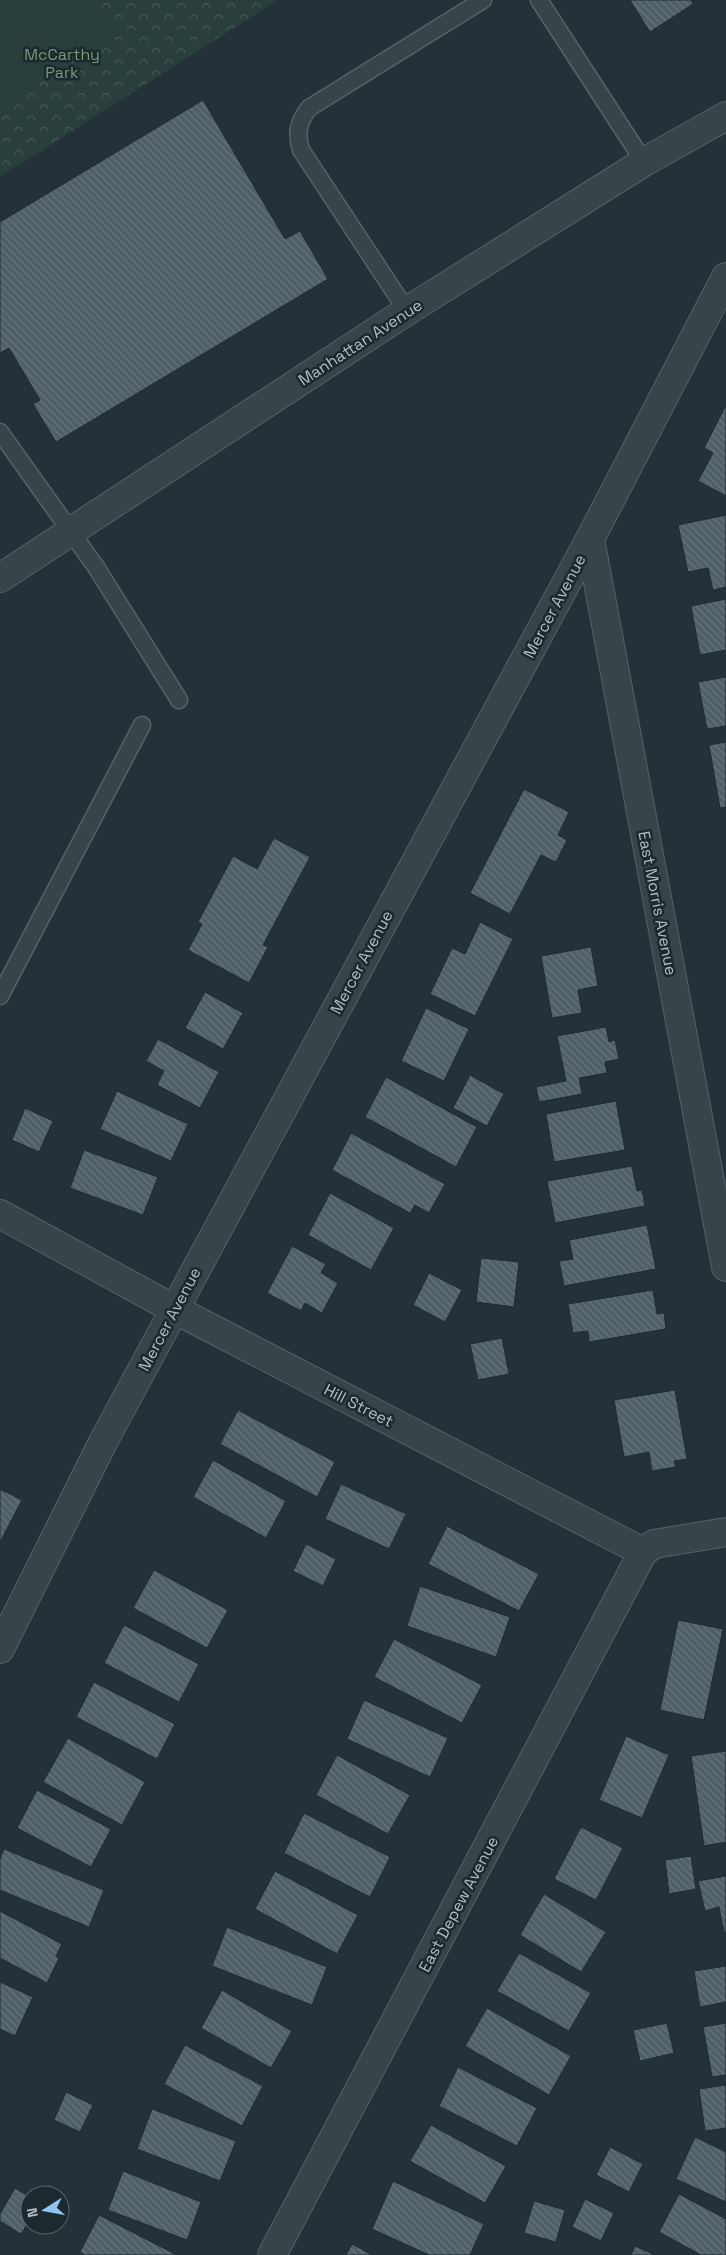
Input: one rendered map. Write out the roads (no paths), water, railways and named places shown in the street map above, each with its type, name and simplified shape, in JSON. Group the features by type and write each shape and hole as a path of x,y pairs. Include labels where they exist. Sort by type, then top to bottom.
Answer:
{"street":[{"name":"Manhattan Avenue","path":"0,578 407,311 644,162 726,116"},
{"name":"Mercer Avenue","path":"0,1650 103,1442 590,539 726,277"},
{"name":"East Morris Avenue","path":"590,539 726,1267"},
{"name":"Hill Street","path":"0,1214 174,1309 643,1552"},
{"path":"643,1552 654,1544 726,1532"},
{"name":"East Depew Avenue","path":"272,2255 643,1552"}],"lane":[{"path":"407,311 302,150 298,139 299,126 302,116 309,108 483,0"},
{"path":"539,0 644,162"},
{"path":"0,432 96,567 178,700"},
{"path":"0,996 142,725"}],"park label":[{"name":"McCarthy Park","path":"62,63"}]}
